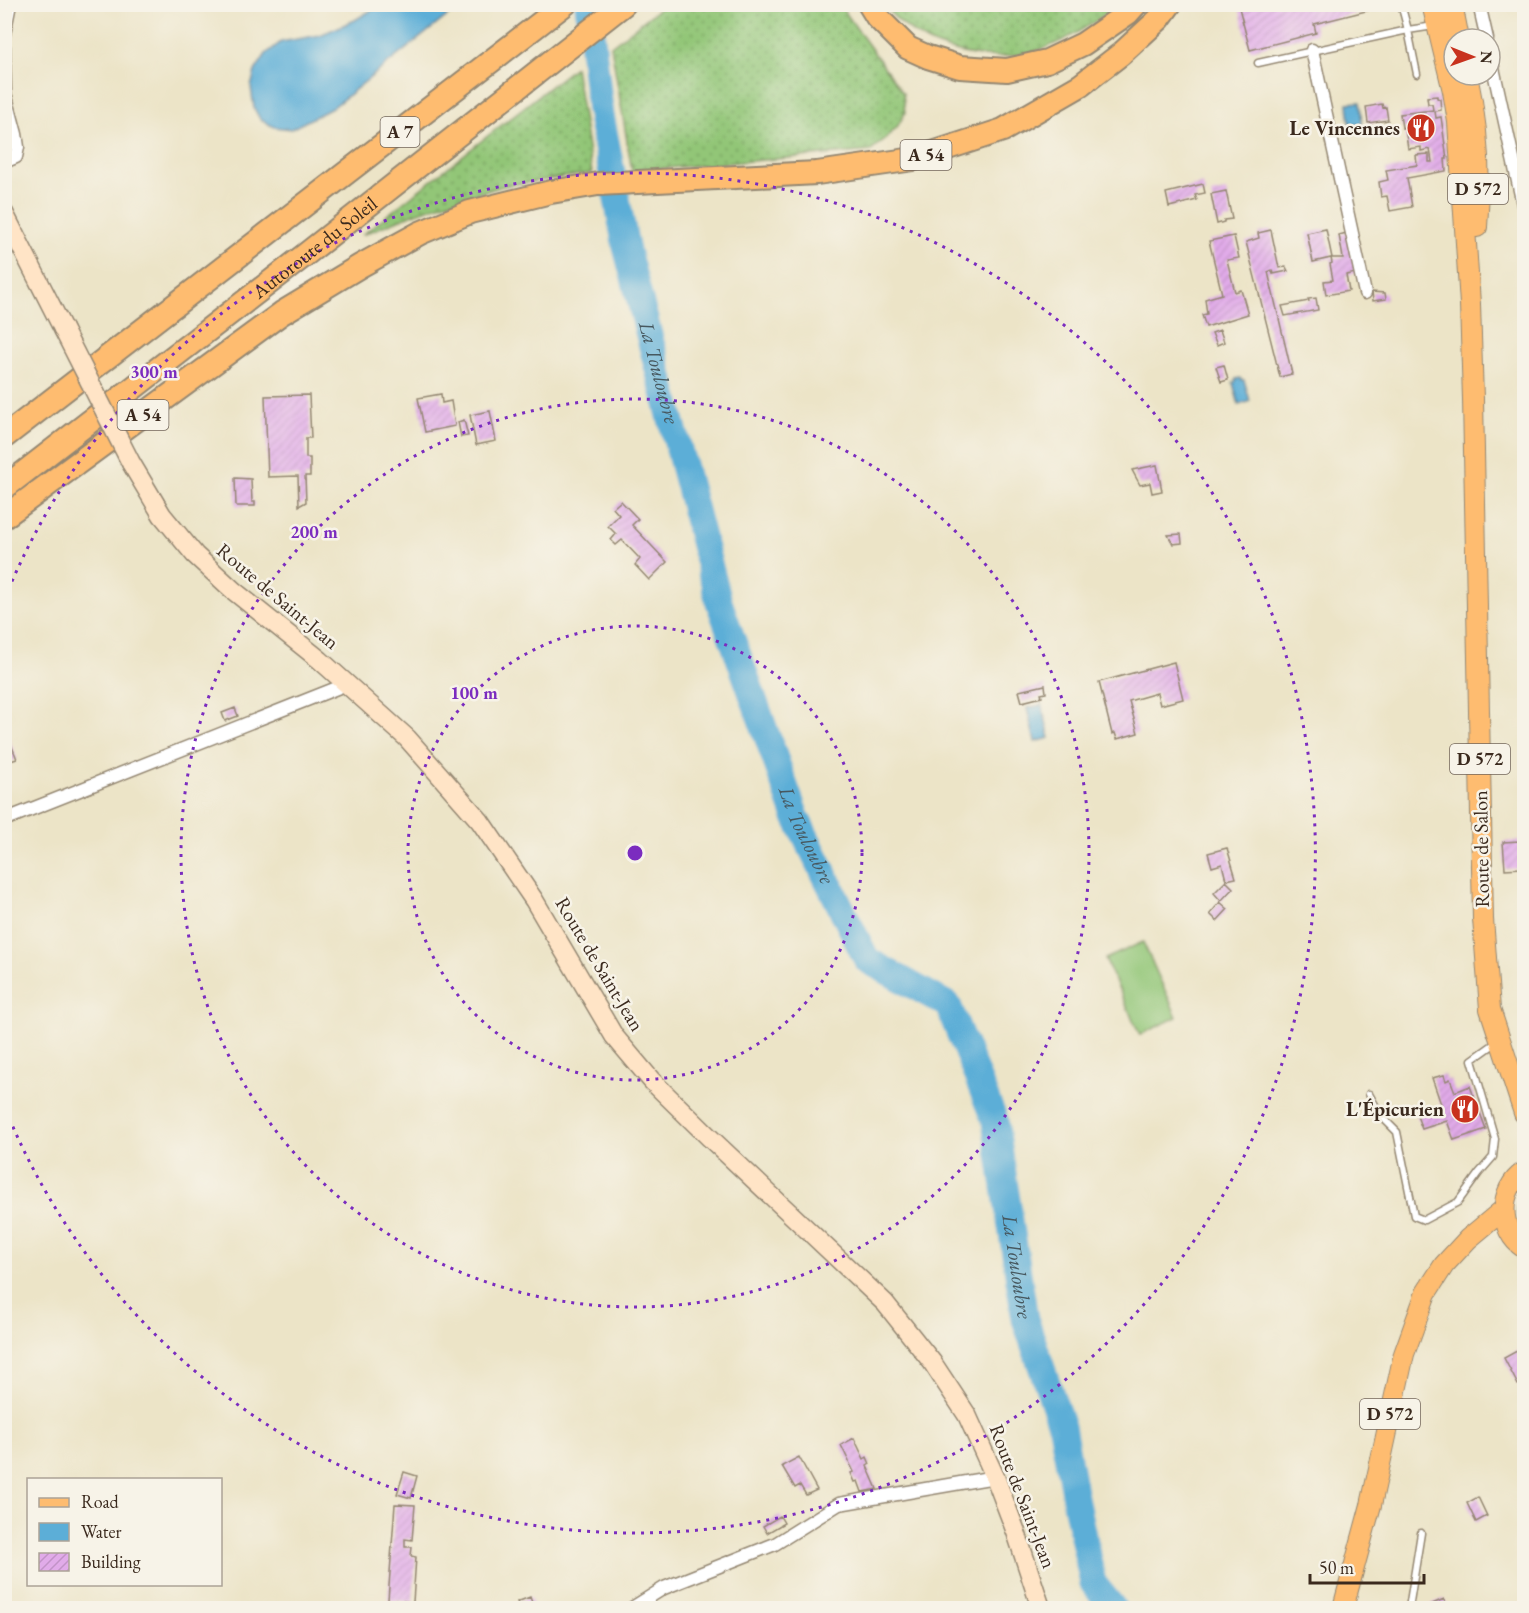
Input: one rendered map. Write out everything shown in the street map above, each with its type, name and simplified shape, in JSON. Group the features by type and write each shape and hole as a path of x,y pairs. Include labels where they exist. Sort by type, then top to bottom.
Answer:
{"highway":[{"path":"869,4 876,16 908,48 960,67 1007,70 1047,61 1083,44 1136,4"},
{"name":"A 54","path":"4,517 282,313 420,233 470,212 551,192 598,184 817,174 914,159 1003,129 1081,86 1159,19 1170,4"},
{"name":"Autoroute du Soleil","path":"4,488 621,6"},
{"name":"Autoroute du Soleil","path":"4,437 557,11"}],"main road":[{"name":"D 572","path":"1432,4 1445,27"},
{"name":"D 572","path":"1448,27 1452,4"},
{"name":"D 572","path":"1453,87 1458,122 1470,304"},
{"name":"D 572","path":"1469,87 1478,148 1477,219 1470,304"},
{"name":"Route de Salon","path":"1470,304 1483,919 1491,1009 1524,1113"},
{"path":"1518,1242 1505,1222 1504,1209 1506,1196 1512,1184 1524,1172"},
{"name":"D 572","path":"1343,1608 1371,1505 1404,1354 1426,1293 1444,1264 1468,1239 1504,1209"},
{"path":"1468,1239 1518,1242"}],"street":[{"path":"4,34 10,4"},
{"path":"1479,4 1484,27"},
{"path":"4,47 6,93 18,147 16,157 4,162"},
{"path":"1312,50 1365,293"},
{"path":"1498,87 1522,190 1524,209"},
{"name":"Route de Saint-Jean","path":"4,213 131,463 162,515 195,555 234,591 320,660 407,738 480,821 534,900 614,1036 652,1081 885,1303 932,1362 967,1415 995,1478 1041,1608"},
{"path":"4,820 347,684"},
{"path":"632,1608 664,1588 774,1544 839,1504 995,1478"}],"lane":[{"path":"1401,4 1417,74"},
{"path":"1258,63 1408,30 1442,31"},
{"path":"1462,87 1472,101"},
{"path":"1369,1094 1381,1116 1397,1132 1414,1216 1424,1220 1458,1202 1493,1157 1495,1139 1472,1060 1500,1039"},
{"path":"1408,1608 1421,1533"}],"green space":[{"path":"664,5 840,5 903,93 905,113 897,127 871,151 632,171 611,46"},
{"path":"883,5 1117,5 1079,32 1060,42 1019,55 997,57 975,55 935,45 906,27"},
{"path":"575,67 592,173 503,186 439,205 362,235"},
{"path":"1143,942 1177,1017 1140,1035 1105,959"},
{"path":"1524,1186 1524,1231 1518,1220 1516,1208"}],"water":[{"path":"380,5 461,5 332,108 291,129 274,127 260,119 254,108 251,87 255,71 266,54 281,42 320,35 355,20"},
{"path":"1360,102 1362,124 1350,125 1348,103"},
{"path":"1240,378 1244,380 1250,401 1239,405 1233,383"},
{"path":"1042,705 1050,738 1035,742 1027,708"}],"building":[{"path":"1238,4 1368,4 1370,10 1314,24 1316,33 1250,50"},
{"path":"1437,96 1440,99 1441,110 1435,111 1436,118 1441,117 1447,159 1445,159 1446,171 1407,178 1412,207 1390,211 1387,196 1381,197 1379,182 1388,180 1386,170 1417,165 1416,155 1429,154 1429,162 1432,162 1430,149 1421,151 1421,147 1408,149 1405,127 1402,128 1400,114 1433,110 1432,104 1428,104 1427,97"},
{"path":"1382,104 1383,108 1386,107 1388,120 1368,123 1366,107"},
{"path":"1203,184 1205,193 1195,195 1197,200 1169,207 1166,193"},
{"path":"1226,191 1232,219 1217,224 1211,194"},
{"path":"1326,229 1332,258 1343,258 1339,235 1350,232 1356,273 1346,275 1349,291 1326,295 1324,281 1333,280 1331,258 1313,262 1307,233"},
{"path":"1271,230 1279,268 1286,267 1288,271 1273,274 1272,270 1268,272 1292,374 1280,377 1246,242 1259,238 1258,233"},
{"path":"1234,236 1239,258 1227,260 1235,292 1241,290 1248,314 1206,327 1202,315 1207,314 1205,299 1222,294 1209,241"},
{"path":"1372,292 1385,293 1386,299 1373,301"},
{"path":"1316,298 1318,310 1285,316 1282,306"},
{"path":"1220,330 1224,342 1217,345 1212,333"},
{"path":"1224,365 1228,380 1221,382 1216,367"},
{"path":"441,394 442,403 451,401 455,426 425,432 418,398"},
{"path":"309,395 311,438 306,438 306,458 310,458 310,476 305,476 306,502 299,506 298,476 268,477 265,396"},
{"path":"490,411 496,441 476,445 470,415"},
{"path":"464,420 468,436 461,437 458,422"},
{"path":"1157,465 1162,491 1152,493 1150,483 1140,485 1132,470"},
{"path":"235,478 251,479 252,502 255,502 255,506 236,506"},
{"path":"621,501 638,519 632,525 667,562 649,580 635,565 640,559 622,540 616,545 611,540 616,534 608,526 619,515 613,508"},
{"path":"1181,534 1182,543 1173,544 1168,535"},
{"path":"1174,662 1183,699 1160,705 1157,693 1129,701 1138,733 1117,739 1115,733 1112,734 1099,682"},
{"path":"1045,685 1046,693 1041,694 1042,697 1022,702 1019,691"},
{"path":"235,708 238,716 225,721 222,713"},
{"path":"4,727 17,759 4,763"},
{"path":"1520,841 1521,868 1505,869 1503,842"},
{"path":"1227,848 1236,878 1226,880 1222,864 1212,867 1208,853"},
{"path":"1226,881 1233,888 1221,901 1214,893"},
{"path":"1220,902 1228,909 1217,921 1210,914"},
{"path":"1444,1075 1446,1081 1450,1079 1455,1092 1470,1086 1486,1129 1454,1140 1447,1121 1422,1129 1417,1116 1442,1107 1432,1078"},
{"path":"1524,1347 1524,1381 1518,1385 1504,1358"},
{"path":"854,1438 864,1459 867,1457 870,1464 867,1466 877,1489 862,1492 858,1481 855,1482 851,1473 854,1472 841,1445"},
{"path":"799,1457 817,1490 806,1495 800,1485 795,1488 782,1466"},
{"path":"404,1472 417,1476 411,1498 397,1494"},
{"path":"1478,1497 1487,1516 1476,1522 1467,1503"},
{"path":"395,1504 415,1505 412,1540 405,1539 405,1547 412,1547 411,1556 416,1557 413,1602 388,1600"},
{"path":"780,1516 784,1523 767,1533 763,1526"},
{"path":"530,1597 534,1608 520,1608 517,1602"},
{"path":"1444,1599 1448,1608 1425,1608 1425,1607"},
{"path":"455,1603 455,1608 428,1608 428,1604"}],"waterway":[{"name":"La Touloubre","path":"588,4 600,110 626,247 719,602 796,817 867,960 948,1005 995,1121 1025,1319 1062,1427 1093,1583 1113,1608"}],"place":[{"name":"Le Vincennes","path":"1421,128"},
{"name":"L'Épicurien","path":"1465,1109"}]}
